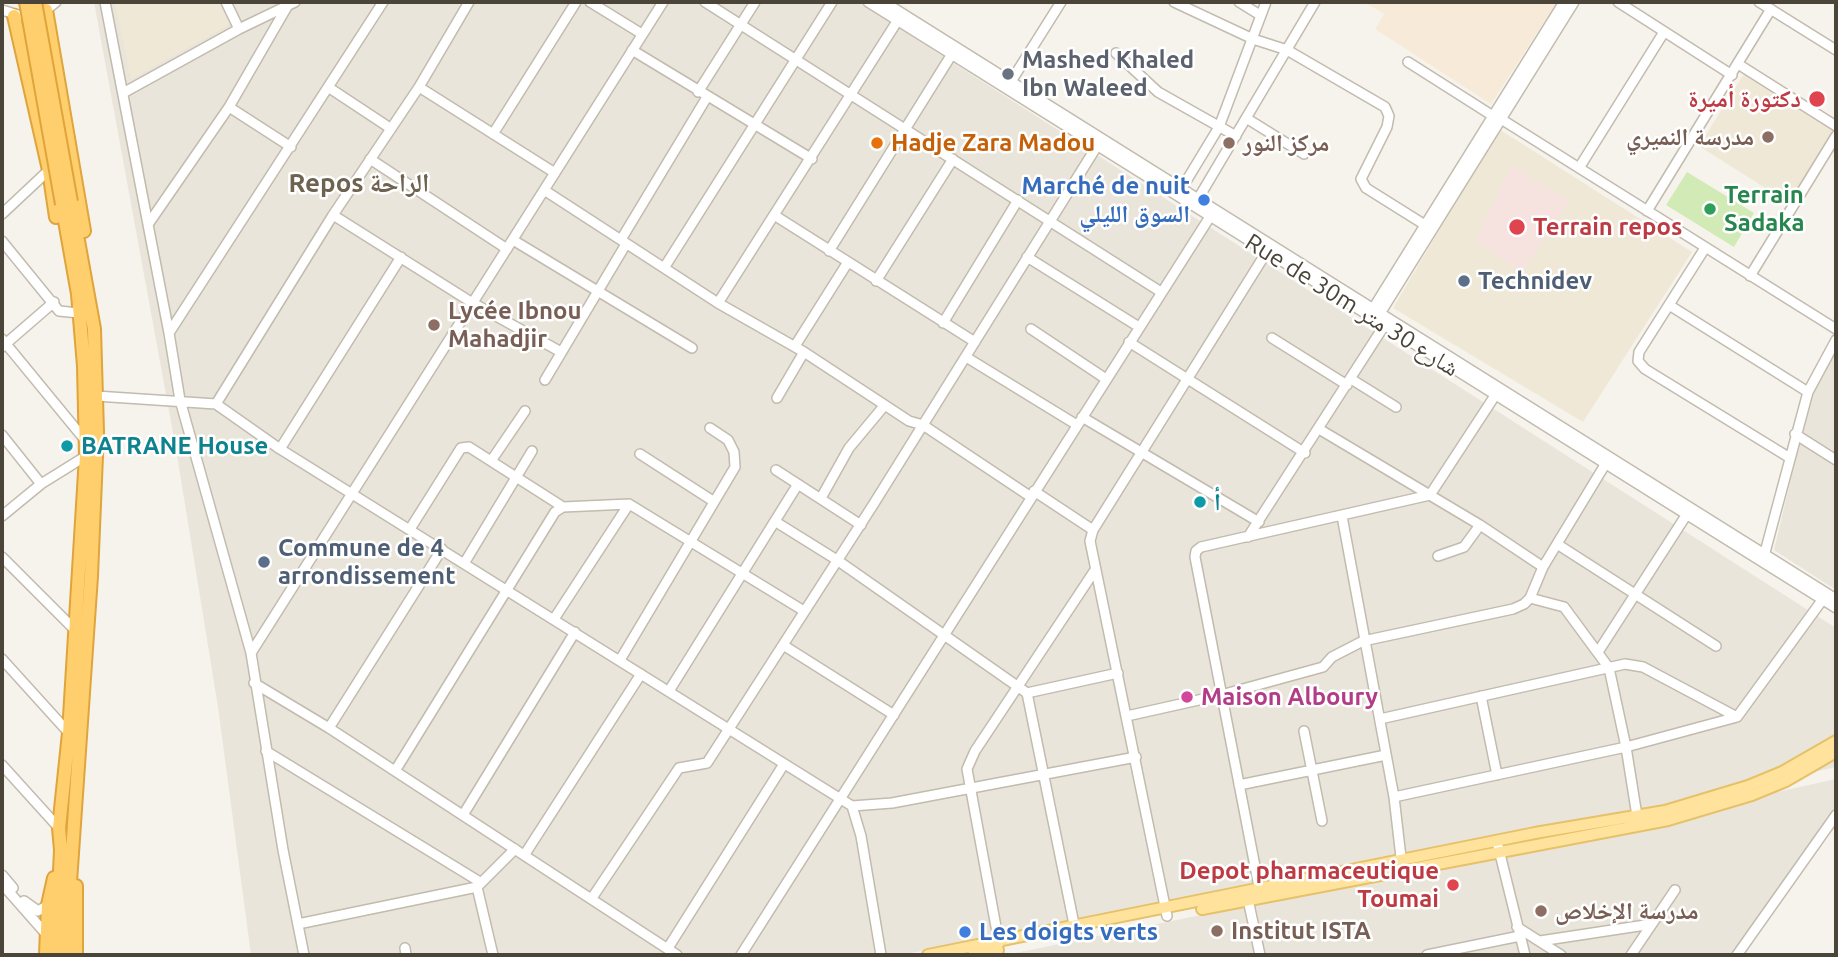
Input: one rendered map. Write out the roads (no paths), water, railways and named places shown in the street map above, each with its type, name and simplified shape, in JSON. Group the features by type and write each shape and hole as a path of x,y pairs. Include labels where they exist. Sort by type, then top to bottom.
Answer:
{"highway":[{"path":"26,2 66,203 89,290"},
{"path":"35,2 66,203 84,366 86,456 69,733 59,828 67,850 77,901 76,955"},
{"path":"51,6 80,201 94,329 96,396 91,563 67,850 58,903 56,955"},
{"path":"8,13 49,170 63,254 76,284"},
{"path":"46,955 47,936 58,903 67,850"},
{"path":"58,903 65,955"}],"main road":[{"path":"1638,821 1748,786 1782,772 1836,741"},
{"path":"928,955 969,953 1498,846 1638,821 1752,795 1786,781 1836,752"},
{"path":"969,953 999,943 1075,931"}],"street":[{"path":"105,2 149,223 180,400 251,653 254,683 304,955"},
{"path":"226,2 239,29"},
{"path":"169,333 383,2"},
{"path":"216,404 333,215 419,87 470,2"},
{"path":"493,134 576,2"},
{"path":"590,2 642,34"},
{"path":"251,653 663,2"},
{"path":"705,2 1161,292"},
{"path":"545,380 599,290 702,94 755,2"},
{"path":"664,268 832,2"},
{"name":"Rue de 30m شارع 30 متر","path":"868,2 1009,85 1763,557 1836,608"},
{"name":"Rue de 30m شارع 30 متر","path":"884,2 1097,145 1198,200 1266,253 1374,314 1384,326 1687,514 1836,599"},
{"path":"1009,85 1061,2"},
{"path":"1174,2 1253,39 1287,50 1385,107 1389,116 1387,127 1361,179 1366,188 1425,225"},
{"path":"1238,2 1260,15"},
{"path":"1179,192 1219,127 1266,2"},
{"path":"1198,200 1315,2"},
{"path":"1374,314 1497,117 1564,2"},
{"path":"1374,314 1425,225 1574,2"},
{"path":"1618,2 1731,75"},
{"path":"1761,2 1836,50"},
{"path":"122,93 285,4"},
{"path":"149,223 229,107 285,4"},
{"path":"8,13 36,15 51,6"},
{"path":"1647,211 1771,9"},
{"path":"718,303 898,20"},
{"path":"1579,168 1664,33"},
{"path":"632,50 812,159"},
{"path":"1116,53 1158,92 1236,136"},
{"path":"829,251 953,54"},
{"path":"1408,62 1836,329"},
{"path":"1738,64 1836,126"},
{"path":"328,87 390,128"},
{"path":"419,87 555,173"},
{"path":"419,87 555,173"},
{"path":"229,107 291,147"},
{"path":"1246,118 1304,154"},
{"path":"1750,276 1836,136"},
{"path":"592,898 677,770 682,766 707,763 861,525 1097,145"},
{"path":"370,159 510,244 599,290 692,348"},
{"path":"876,281 953,159"},
{"path":"2,214 49,170"},
{"path":"544,190 718,303 795,346 908,421 923,425 1093,530"},
{"path":"943,323 1018,200"},
{"path":"741,955 1212,213"},
{"path":"333,215 471,302 561,352"},
{"path":"774,215 975,342"},
{"path":"2,241 59,311 79,313"},
{"path":"1705,248 1639,352 1638,361 1645,369 1790,458"},
{"path":"1166,913 1090,541 1093,530 1266,253"},
{"path":"280,449 401,257"},
{"path":"1027,257 1139,327"},
{"path":"795,346 848,262"},
{"path":"54,302 3,343 85,440"},
{"path":"1669,305 1808,392"},
{"path":"1248,537 1384,326"},
{"path":"1031,329 1106,379"},
{"path":"1272,338 1396,407"},
{"path":"1763,557 1808,392 1836,340"},
{"path":"1129,342 1304,453"},
{"path":"776,398 804,352"},
{"path":"966,356 1259,522"},
{"path":"1260,895 1195,557 1201,547 1430,495 1496,394"},
{"path":"96,396 216,404 280,449 852,806 882,805 1044,772 1136,757"},
{"path":"821,498 849,448 884,406"},
{"path":"491,461 525,411"},
{"path":"620,660 735,467 728,440 710,428"},
{"path":"1319,429 1480,525 1543,567"},
{"path":"1795,434 1836,460"},
{"path":"2,435 41,484"},
{"path":"411,529 461,447 469,447 563,507"},
{"path":"464,562 532,450"},
{"path":"640,454 713,501"},
{"path":"2,516 41,484 86,456"},
{"path":"1127,716 1221,695 1323,667 1338,653 1363,641 1513,609 1530,598 1543,567 1606,463"},
{"path":"776,470 861,525"},
{"path":"669,691 798,484"},
{"path":"554,619 629,503"},
{"path":"396,771 506,589 555,513 563,507 629,503 804,611"},
{"path":"1598,652 1687,514"},
{"path":"1342,516 1394,797 1402,867"},
{"path":"776,522 837,559 1027,693 1075,931"},
{"path":"1438,556 1464,547 1480,525"},
{"path":"1557,544 1716,646"},
{"path":"329,728 442,549"},
{"path":"2,557 75,631"},
{"path":"999,943 966,776 969,762 1017,685 1095,570"},
{"path":"1530,598 1564,607 1609,668 1638,821"},
{"path":"1394,797 1626,747 1737,717 1823,600"},
{"path":"463,815 575,632"},
{"path":"783,645 894,715"},
{"path":"2,659 69,733"},
{"path":"1380,719 1609,668 1637,665 1737,717"},
{"path":"1027,693 1118,673"},
{"path":"525,855 641,674"},
{"path":"254,683 396,771 677,955"},
{"path":"1481,696 1497,775"},
{"path":"1304,732 1322,821"},
{"path":"266,751 480,882 477,887 494,955"},
{"path":"1239,785 1386,755"},
{"path":"667,948 784,764"},
{"path":"2,765 59,828"},
{"path":"852,806 861,836 881,955"},
{"path":"1737,955 1836,815"},
{"path":"1498,846 1525,955"},
{"path":"298,924 477,887 515,849"},
{"path":"2,875 33,910 41,911 58,903"},
{"path":"2,884 47,936"},
{"path":"1630,955 1675,890"},
{"path":"1248,897 1260,955"},
{"path":"1540,941 1652,924"},
{"path":"1427,955 1519,932 1540,941 1561,955"}],"place":[{"name":"Mashed Khaled Ibn Waleed","path":"1008,74"},
{"name":"دكتورة أميرة","path":"1817,99"},
{"name":"مدرسة النميري","path":"1768,137"},
{"name":"Hadje Zara Madou","path":"877,143"},
{"name":"مركز النور","path":"1229,143"},
{"name":"Marché de nuit السوق الليلي","path":"1204,200"},
{"name":"Terrain Sadaka","path":"1710,209"},
{"name":"Terrain repos","path":"1517,227"},
{"name":"Technidev","path":"1464,281"},
{"name":"Lycée Ibnou Mahadjir","path":"434,325"},
{"name":"BATRANE House","path":"67,446"},
{"name":"أ","path":"1200,502"},
{"name":"Commune de 4 arrondissement","path":"264,562"},
{"name":"Maison Alboury","path":"1187,697"},
{"name":"Depot pharmaceutique Toumai","path":"1453,885"},
{"name":"مدرسة الإخلاص","path":"1541,911"},
{"name":"Institut ISTA","path":"1217,931"},
{"name":"Les doigts verts","path":"965,932"}],"district":[{"name":"Repos الراحة","path":"359,183"}]}
